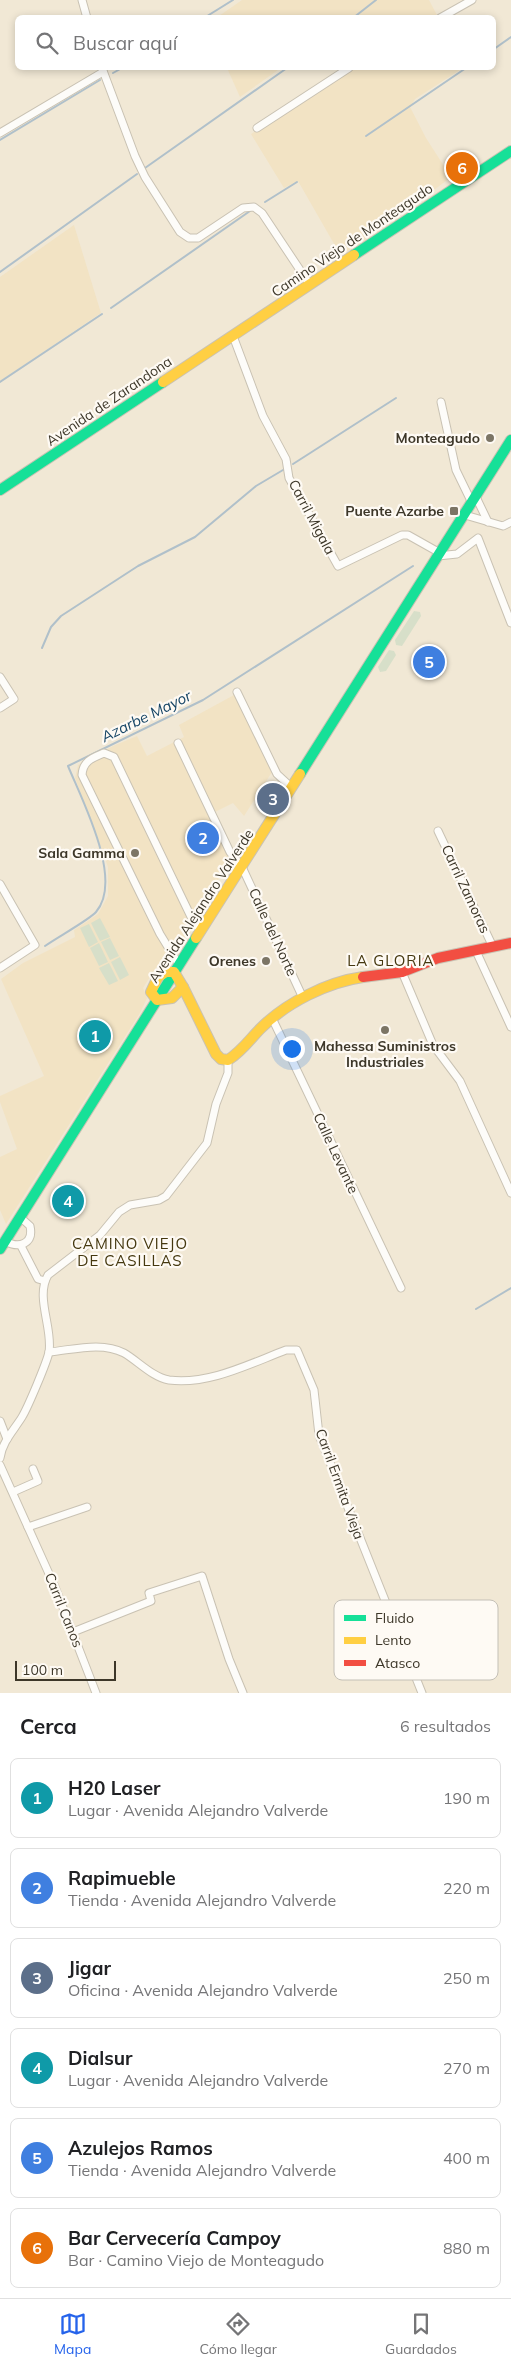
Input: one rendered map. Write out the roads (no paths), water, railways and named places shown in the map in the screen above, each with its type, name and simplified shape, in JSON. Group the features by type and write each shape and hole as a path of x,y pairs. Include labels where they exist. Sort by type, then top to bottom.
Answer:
{"street":[{"path":"82,0 86,15"},
{"path":"445,15 472,0"},
{"path":"0,133 103,70 135,156 170,219 180,232 189,238 198,238 243,208 254,207 262,213 310,285"},
{"path":"257,128 346,70"},
{"name":"Camino Viejo de Monteagudo","path":"233,336 511,151"},
{"name":"Avenida de Zarandona","path":"0,490 233,336"},
{"name":"Carril Migala","path":"233,336 263,416 286,459 290,478 338,566 402,535 408,535 439,554"},
{"path":"441,402 456,470 490,524"},
{"path":"511,440 465,514 482,519 490,524 503,526 511,522"},
{"name":"Avenida Alejandro Valverde","path":"3,1245 465,514"},
{"path":"439,554 458,554 478,538 511,622"},
{"path":"0,677 14,699 0,708"},
{"path":"237,692 278,774 291,787"},
{"name":"Calle del Norte","path":"178,743 230,852 242,866 303,998"},
{"path":"202,930 194,923 114,757 104,753 88,760 82,767 82,775 177,969 189,1000 216,1054 221,1059 228,1060 239,1053 272,1018 303,998 340,982 402,972 438,958 511,943"},
{"name":"Carril Zamoras","path":"438,831 493,947"},
{"path":"0,884 34,945 0,968"},
{"path":"476,951 511,1027"},
{"path":"402,972 433,1045 460,1081 511,1193"},
{"path":"174,997 180,993 183,987"},
{"path":"157,1000 174,997 189,1000"},
{"name":"Calle Levante","path":"272,1018 400,1288"},
{"path":"0,1458 7,1439 24,1414 49,1352 44,1281 48,1275 100,1235 119,1212 130,1206 159,1200 166,1196 207,1143 216,1104 228,1073 228,1060"},
{"path":"3,1245 21,1246 29,1239 31,1230 29,1224 20,1217"},
{"path":"21,1246 38,1279 44,1281"},
{"name":"Carril Ermita Vieja","path":"49,1352 104,1346 122,1352 154,1374 168,1380 208,1378 286,1350 298,1350 314,1390 320,1435 385,1600"},
{"path":"0,1421 7,1439"},
{"name":"Carril Canos","path":"0,1465 73,1632 96,1693"},
{"path":"13,1492 38,1481 33,1468"},
{"path":"28,1528 87,1507"},
{"path":"73,1632 151,1601 149,1593 202,1576 229,1659 243,1693"},
{"name":"Carril Ermita Vieja","path":"417,1680 422,1693"}],"waterway":[{"path":"209,15 233,0"},
{"path":"357,15 376,0"},
{"path":"496,48 511,37"},
{"path":"113,73 118,70"},
{"path":"145,168 284,70"},
{"path":"366,136 463,70"},
{"path":"0,140 100,80"},
{"path":"0,272 137,174"},
{"path":"265,202 297,182"},
{"path":"111,308 250,211"},
{"path":"0,382 102,314"},
{"path":"293,464 396,398"},
{"path":"42,648 51,627 61,616 138,566 195,537 256,486 283,470"},
{"name":"Azarbe Mayor","path":"45,946 96,912 103,898 105,880 98,840 68,766 203,700 413,566"},
{"path":"476,1309 511,1288"}],"place":[{"name":"Bar Cervecería Campoy","path":"462,168"},
{"name":"Monteagudo","path":"490,438"},
{"name":"Puente Azarbe","path":"454,511"},
{"name":"Azulejos Ramos","path":"429,662"},
{"name":"Jigar","path":"273,799"},
{"name":"Rapimueble","path":"203,838"},
{"name":"Sala Gamma","path":"135,853"},
{"name":"Orenes","path":"266,961"},
{"name":"Mahessa Suministros Industriales","path":"385,1030"},
{"name":"H20 Laser","path":"95,1036"},
{"name":"Dialsur","path":"68,1201"}],"district":[{"name":"LA GLORIA","path":"391,960"},
{"name":"CAMINO VIEJO DE CASILLAS","path":"130,1252"}]}
